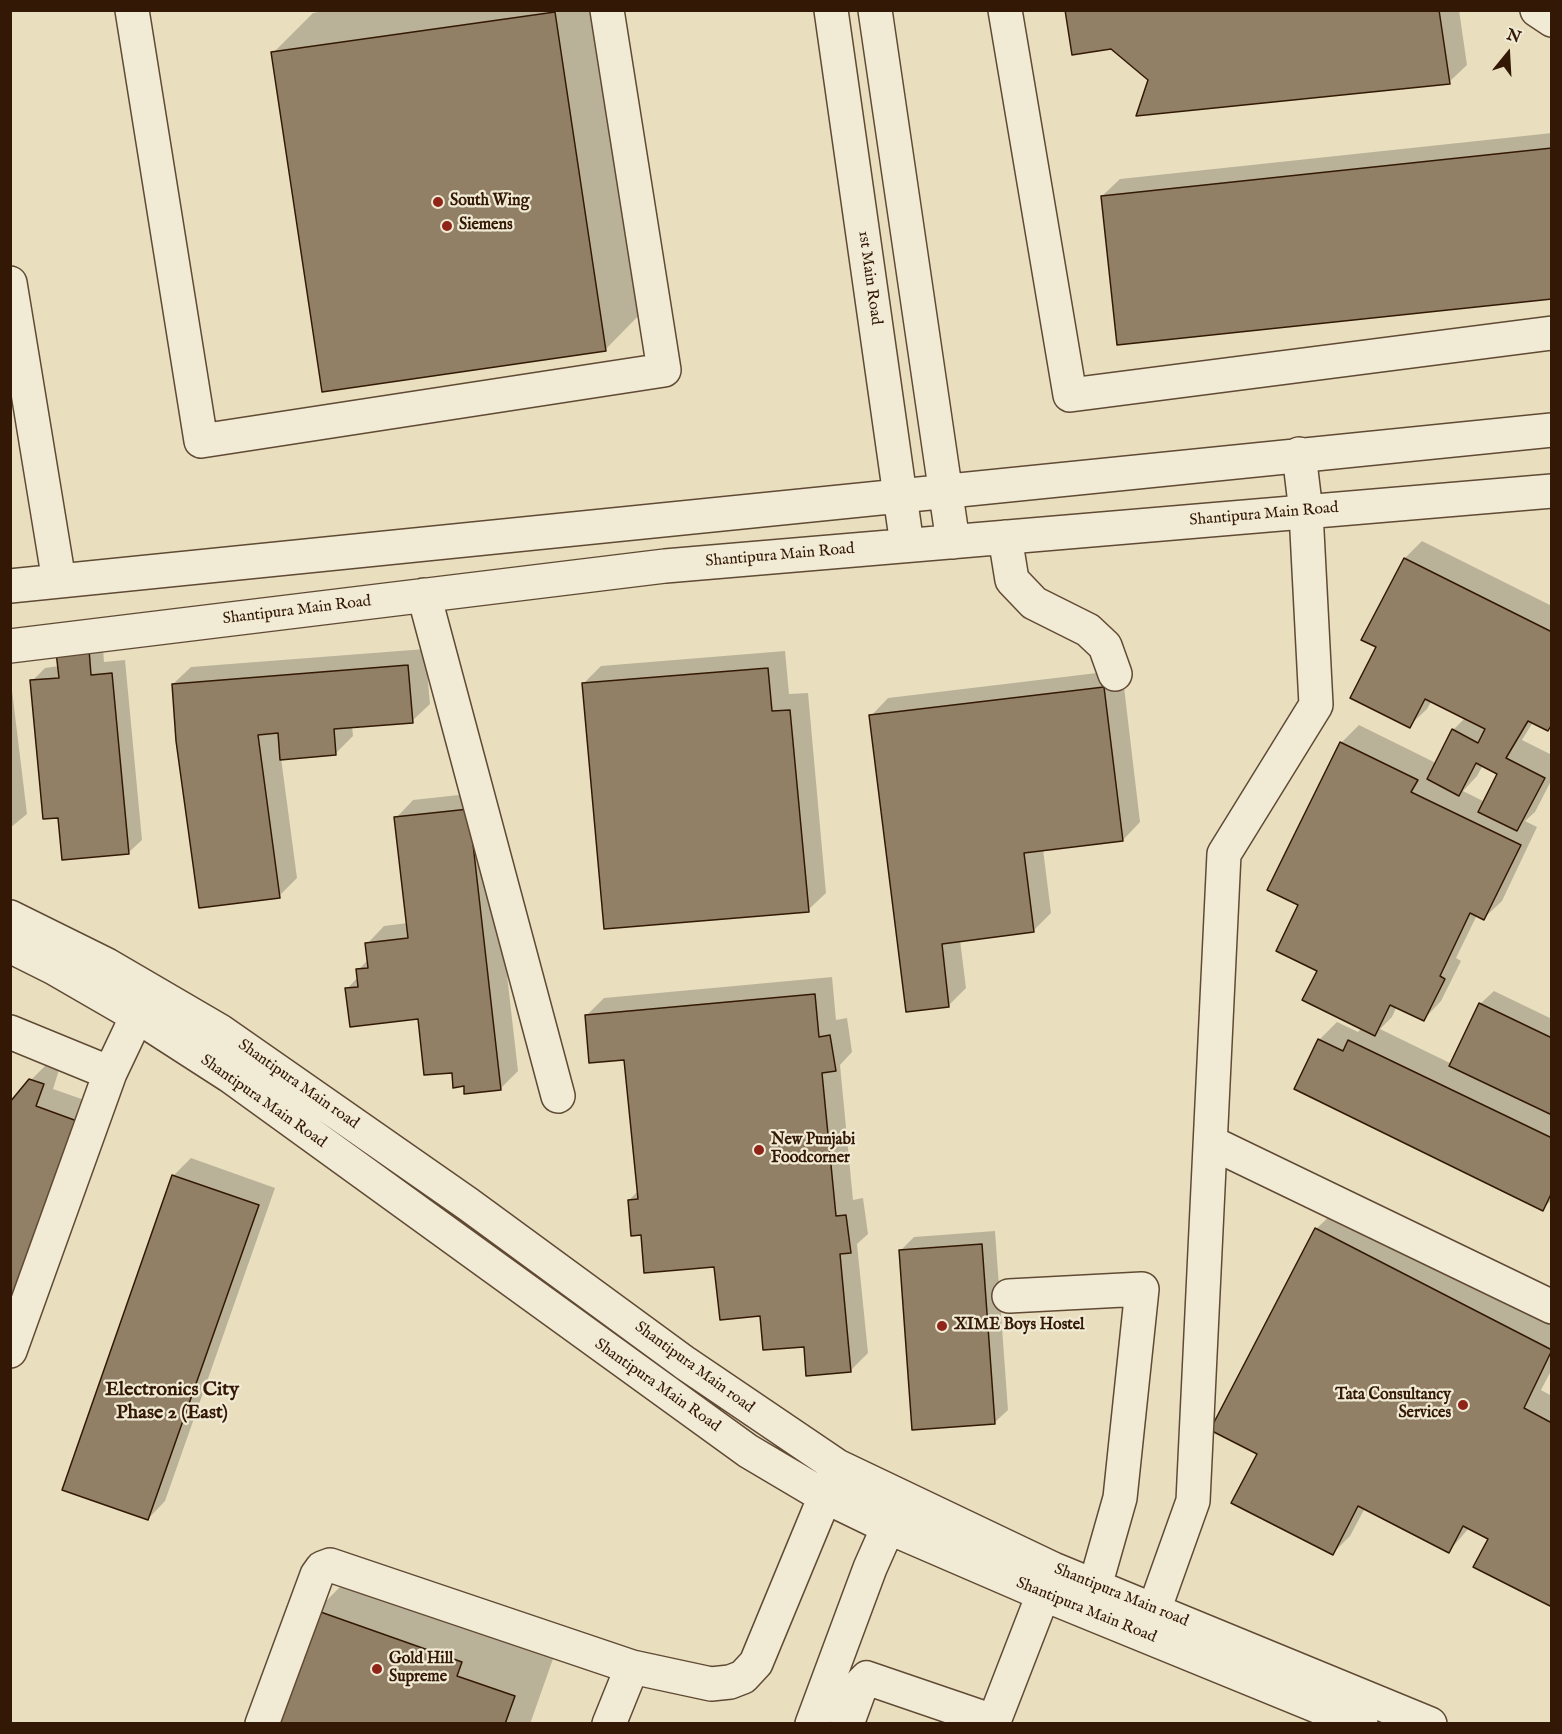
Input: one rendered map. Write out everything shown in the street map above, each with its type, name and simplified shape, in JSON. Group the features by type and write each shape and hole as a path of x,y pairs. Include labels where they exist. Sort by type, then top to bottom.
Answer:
{"street":[{"path":"132,10 201,441 664,370 607,10"},
{"name":"1st Main Road","path":"831,10 907,545"},
{"path":"875,10 953,542"},
{"path":"1005,10 1070,395 1551,333"},
{"path":"1537,10 1551,21"},
{"path":"10,284 59,581"},
{"path":"10,586 1551,430"},
{"path":"1150,1622 1193,1501 1212,1143 1224,854 1316,705 1306,512 1299,454"},
{"name":"Shantipura Main Road","path":"10,646 665,566 1551,491"},
{"path":"1005,537 1011,580 1034,603 1088,630 1105,646 1115,674"},
{"path":"424,595 558,1096"},
{"name":"Shantipura Main road","path":"10,917 107,965 220,1031 468,1204 685,1363 831,1481"},
{"name":"Shantipura Main Road","path":"10,946 137,1016 230,1076 748,1451 831,1481 894,1513 1048,1581 1150,1622 1361,1724"},
{"path":"10,1351 110,1073 137,1016"},
{"path":"10,1032 110,1073"},
{"path":"1212,1143 1551,1307"},
{"path":"1009,1296 1142,1289 1120,1498 1095,1586"},
{"path":"262,1724 317,1575 322,1568 330,1565 632,1667 711,1684 730,1682 743,1677 756,1663 831,1481"},
{"path":"812,1724 894,1513"},
{"path":"847,1724 862,1683 867,1678 987,1719 996,1716 1048,1581"},
{"name":"Shantipura Main road","path":"1048,1581 1095,1586 1150,1622 1430,1724"},
{"path":"609,1724 632,1667"}],"building":[{"path":"1065,10 1439,10 1450,84 1136,116 1148,80 1111,49 1072,55"},
{"name":"South Wing","path":"555,12 606,351 322,392 271,52"},
{"path":"1552,148 1552,299 1117,345 1101,196"},
{"path":"1404,558 1552,632 1552,724 1548,731 1528,721 1506,758 1545,778 1517,831 1478,812 1497,774 1476,763 1459,796 1427,779 1452,729 1478,743 1485,729 1425,699 1410,728 1350,698 1376,647 1361,640"},
{"path":"89,649 91,675 112,673 129,854 62,860 58,818 43,819 30,680 59,678 56,652"},
{"path":"408,665 413,723 334,729 336,755 280,760 278,733 258,735 280,898 199,908 176,741 172,684"},
{"path":"768,668 772,711 790,710 809,912 604,929 582,683"},
{"path":"1104,687 1123,841 1024,853 1034,932 942,944 949,1007 906,1012 869,715"},
{"path":"1340,742 1418,780 1411,792 1521,845 1484,920 1470,913 1440,976 1445,979 1424,1021 1390,1005 1375,1036 1302,1000 1317,971 1276,951 1298,905 1267,890"},
{"path":"469,809 501,1090 464,1094 464,1086 453,1088 452,1073 424,1075 418,1019 350,1027 345,988 358,987 356,969 368,968 365,943 408,938 394,817"},
{"path":"815,994 819,1037 830,1035 836,1071 822,1073 836,1216 846,1215 851,1253 840,1254 851,1372 806,1376 804,1347 763,1350 760,1316 720,1320 714,1267 644,1273 641,1235 631,1236 628,1200 638,1199 624,1060 589,1063 585,1015"},
{"path":"1479,1003 1552,1038 1552,1115 1449,1066"},
{"path":"1318,1039 1343,1051 1348,1040 1552,1138 1552,1192 1543,1211 1294,1089"},
{"path":"29,1079 44,1084 36,1106 77,1121 10,1305 10,1102"},
{"path":"172,1175 259,1205 148,1520 62,1490"},
{"path":"1315,1228 1552,1350 1524,1408 1550,1422 1552,1419 1552,1607 1473,1567 1488,1539 1463,1526 1449,1553 1358,1506 1333,1555 1231,1503 1257,1454 1210,1430"},
{"path":"982,1244 995,1424 912,1430 899,1250"},
{"name":"Gold Hill Supreme","path":"315,1610 462,1662 457,1676 515,1696 505,1724 275,1724"}],"place":[{"name":"South Wing","path":"438,202"},
{"name":"Siemens","path":"447,226"},
{"name":"New Punjabi Foodcorner","path":"759,1150"},
{"name":"XIME Boys Hostel","path":"942,1326"},
{"name":"Tata Consultancy Services","path":"1463,1405"},
{"name":"Gold Hill Supreme","path":"377,1669"}],"district":[{"name":"Electronics City Phase 2 (East)","path":"172,1402"}]}
